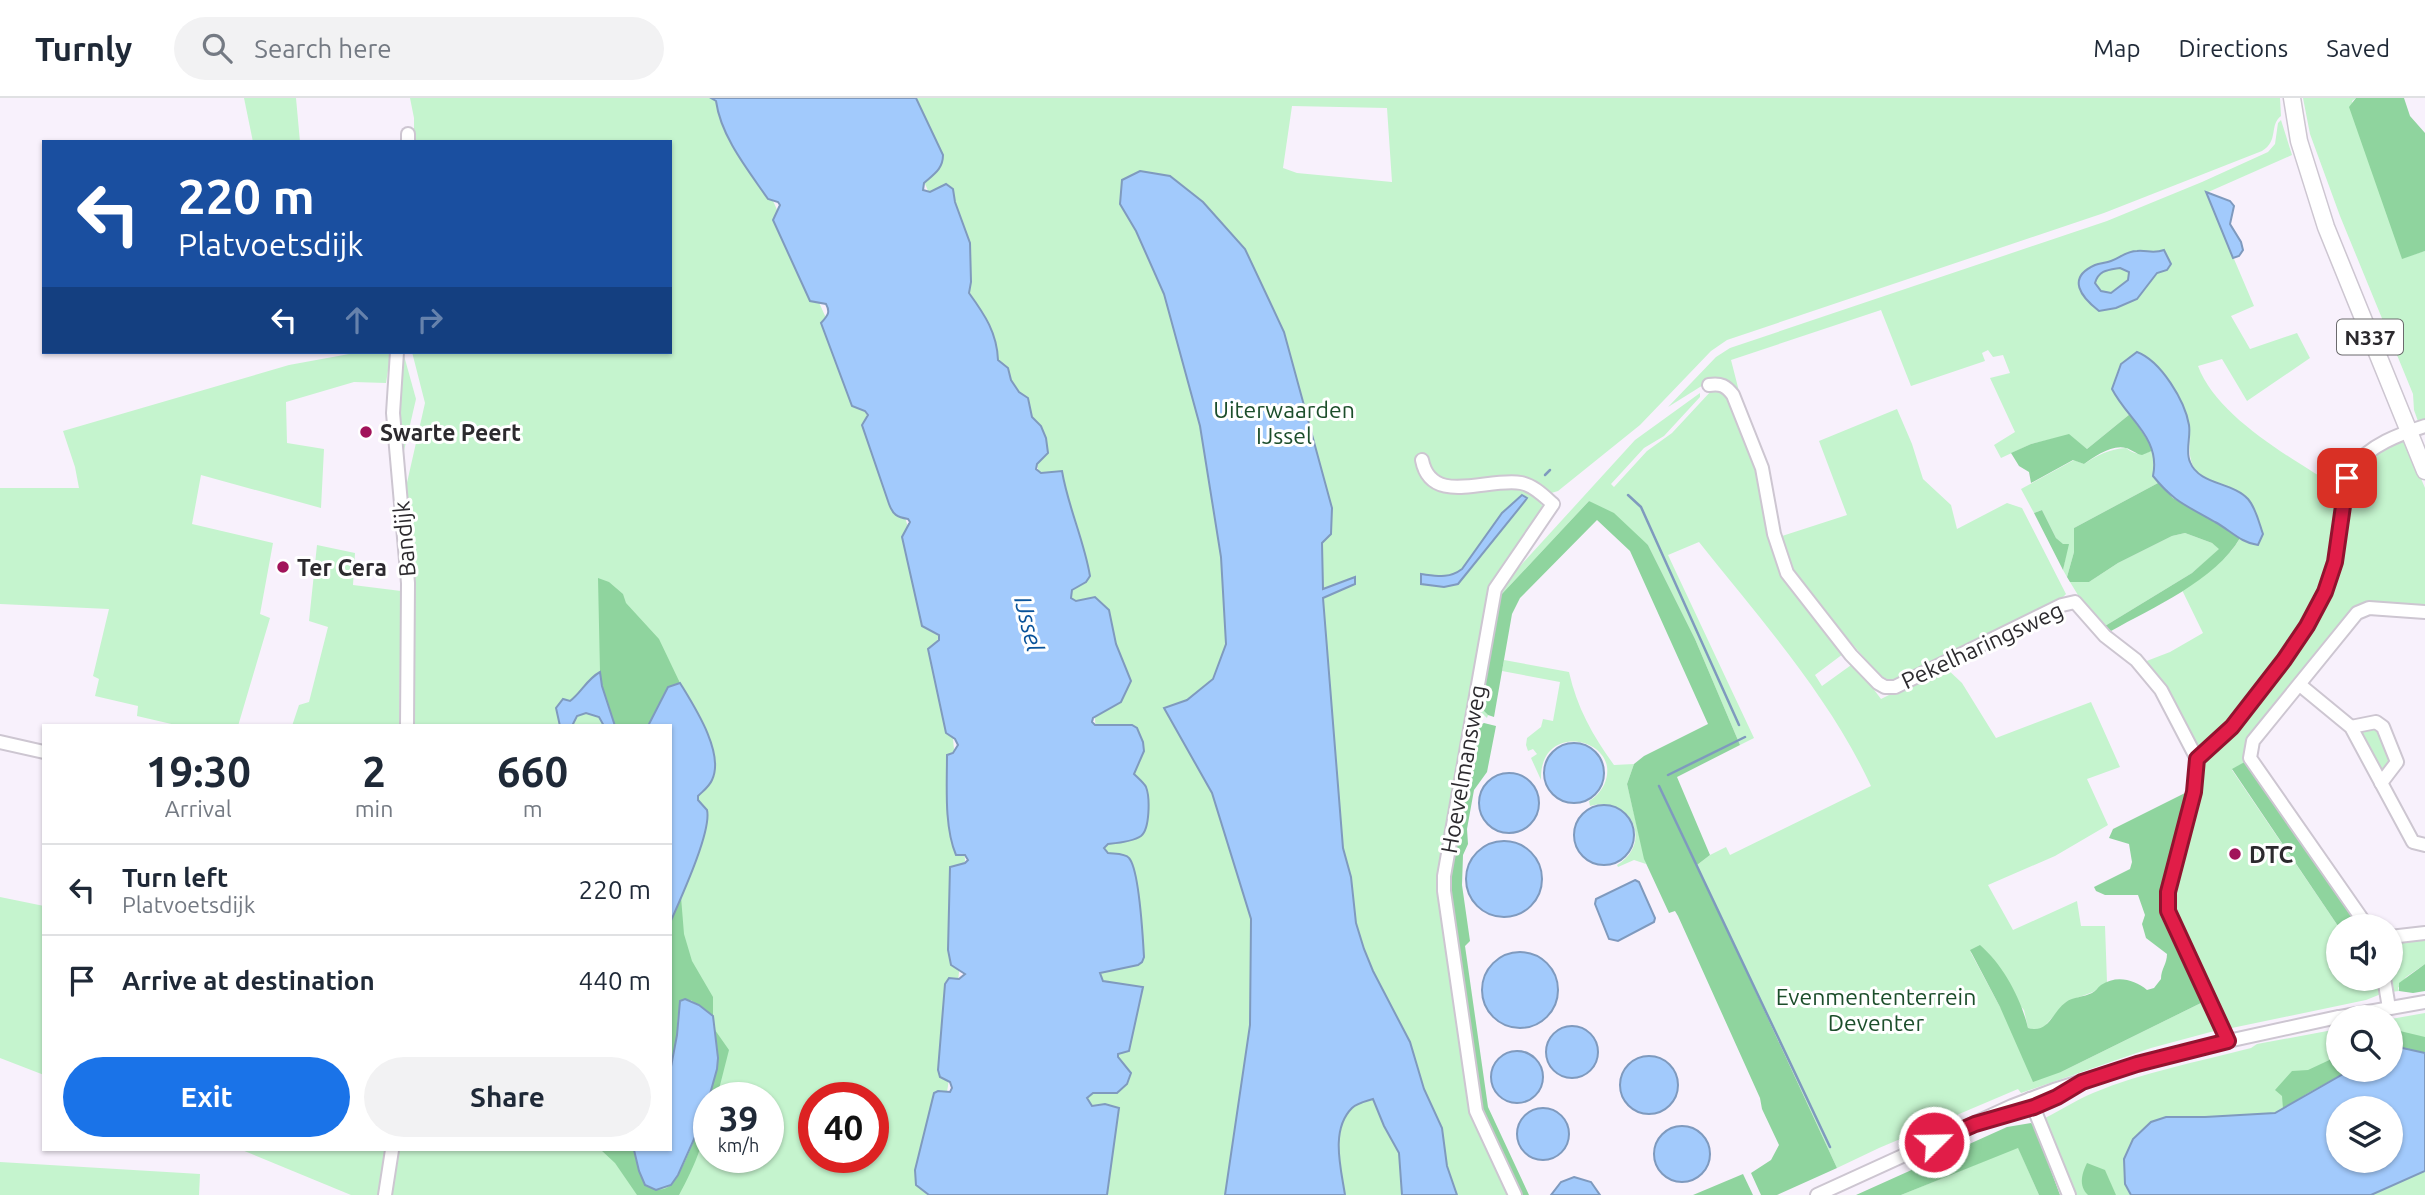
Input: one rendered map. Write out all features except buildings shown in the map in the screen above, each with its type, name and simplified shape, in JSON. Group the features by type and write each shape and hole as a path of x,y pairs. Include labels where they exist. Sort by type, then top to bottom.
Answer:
{"main road":[{"name":"N337","path":"2283,98 2284,118 2291,143 2317,201 2425,471"},
{"name":"N337","path":"2292,98 2299,141 2317,201"}],"street":[{"name":"Bandijk","path":"397,354 393,413 408,583 407,724"},
{"name":"Pekelharingsweg","path":"1709,385 1720,384 1733,395 1762,468 1773,534 1787,573 1851,655 1878,683 1885,687 1895,687 2063,605 2075,602 2105,636 2136,660 2161,690 2197,759"},
{"path":"2228,1041 2168,911 2168,892 2194,792 2197,759 2232,727 2284,660 2319,604 2335,562 2345,486 2354,467 2363,456 2408,430 2425,426"},
{"name":"Hoevelmansweg","path":"1422,460 1427,476 1440,486 1522,483 1535,489 1553,504 1495,589 1444,876 1476,1111 1515,1195"},
{"path":"2359,914 2250,758 2253,741 2357,613 2369,608 2425,612"},
{"path":"2300,685 2351,727 2413,842 2425,845"},
{"path":"2351,727 2376,722 2383,727 2397,762 2381,783"},
{"path":"0,742 42,752"},
{"path":"2403,936 2425,933"},
{"path":"2403,1006 2425,1002"},
{"path":"1817,1195 1975,1124 2082,1082 2137,1064 2326,1020"},
{"path":"2032,1103 2070,1195"},
{"path":"384,1195 392,1151"}],"green space":[{"path":"244,98 296,98 300,140 253,140"},
{"path":"410,98 715,98 774,203 869,413 905,517 938,633 953,739 965,860 959,972 948,1086 928,1195 388,1195 396,1151 672,1151 672,724 410,724 404,496 425,403 413,354 672,354 672,140 414,140"},
{"name":"Uiterwaarden IJssel","path":"883,98 2280,98 2281,116 2275,124 2270,143 2262,151 2104,213 1727,340 1711,351 1640,425 1558,491 1548,494 1541,503 1544,510 1490,595 1449,960 1473,1120 1513,1195 1075,1195 1103,848 1095,719 1071,594 1037,465 998,361 926,186","holes":["1292,106 1387,108 1392,182 1297,173 1283,168"]},
{"path":"2303,98 2356,98 2352,101 2402,258 2425,251 2425,422 2419,424 2414,410 2413,394 2340,216 2310,134"},
{"path":"2356,98 2404,98 2410,116 2425,133 2425,251 2402,259 2349,107"},
{"path":"2281,120 2292,155 2206,193 2254,306 2231,316 2250,349 2297,333 2310,358 2247,401 2222,359 2198,366 2208,385 2239,420 2280,451 2340,489 2339,517 2325,584 2309,614 2241,712 2204,746 2196,746 2144,662 2170,652 2203,633 2182,590 2222,561 2240,538 2252,544 2247,498 2197,472 2192,464 2190,435 2121,364 2114,385 2116,396 2130,414 2087,449 2069,435 2031,444 2001,458 1994,445 2015,432 1990,378 2010,373 2003,355 1993,357 1988,350 1982,353 1985,361 1911,386 1881,310 1731,360 1741,399 1708,382 1668,407 1716,357 1730,348 2107,221 2202,182 2268,152 2275,144 2278,123"},
{"path":"349,354 391,354 386,383 354,382 286,402 287,443 324,449 321,508 201,475 192,524 273,543 260,614 270,618 239,724 171,724 137,716 138,706 95,696 99,679 93,676 109,609 0,604 0,488 79,488 63,431 289,365"},
{"path":"404,354 416,399 400,468 396,418"},
{"name":"Evenmententerrein Deventer","path":"1724,389 1747,437 1755,468 1763,480 1773,545 1843,654 1815,675 1822,686 1854,663 1881,699 1945,667 1962,683 1996,738 2091,702 2120,767 2087,779 2108,825 2055,856 1988,885 2013,930 2077,901 2081,926 2105,926 2107,982 2093,992 2066,1002 2043,1028 2035,1030 2028,1028 2024,1010 1970,951 2000,1007 2061,1072 2205,1001 2218,1030 2151,1048 2021,1093 2018,1089 1837,1168 1697,865 1726,847 1730,855 1871,786 1835,721 1770,630 1699,542 1668,555 1754,738 1740,745 1695,639 1648,545 1589,501 1500,596 1481,708 1488,715 1487,718 1477,708 1501,587 1635,440 1700,393 1700,397 1664,436 1644,448 1611,484 1614,487 1647,451 1672,433 1712,390"},
{"path":"1897,409 1923,479 1951,505 1957,529 2007,503 2022,508 2066,594 2035,615 1891,681 1879,675 1793,575 1779,537 1847,515 1819,441"},
{"path":"2130,414 2154,450 2142,455 2126,448 2115,448 2084,464 2073,460 2031,483 2029,472 2019,466 2011,453 2031,444 2069,434 2087,449"},
{"path":"2402,441 2406,443 2425,488 2425,608 2366,604 2246,748 2248,760 2232,770 2330,914 2326,914 2326,991 2381,991 2381,994 2366,1000 2326,1005 2326,1008 2227,1029 2174,916 2173,881 2202,763 2323,600 2352,478 2367,459"},
{"path":"2126,448 2140,454 2154,450 2156,464 2153,476 2158,483 2074,528 2074,552 2067,577 2063,570 2068,544 2063,545 2056,538 2042,510 2034,513 2021,489 2074,460 2084,464 2104,453"},
{"path":"2158,483 2173,498 2240,538 2229,553 2199,580 2164,603 2111,631 2105,626 2192,573 2219,549 2212,543 2185,533 2172,536 2118,563 2089,582 2070,582 2067,577 2074,552 2074,528"},
{"path":"1589,501 1614,513 1648,545 1695,639 1740,745 1677,777 1710,855 1697,865 1837,1168 1777,1195 1761,1195 1751,1173 1771,1160 1779,1145 1678,916 1675,911 1669,913 1644,859 1627,784 1634,764 1644,756 1708,724 1630,551 1597,520 1520,598 1512,614 1494,717 1481,708 1500,596"},
{"path":"2042,510 2056,538 2063,544 2069,544 2063,570 2034,513"},
{"path":"2185,533 2212,543 2220,549 2192,573 2105,626 2081,600 2070,582 2089,582 2118,563 2172,536"},
{"path":"317,545 355,553 353,585 401,591 399,717 401,724 293,724 299,705 309,702 328,627 309,621"},
{"path":"598,578 609,582 623,594 626,603 659,639 680,683 668,687 649,724 614,724 600,672"},
{"path":"1504,660 1569,672 1576,698 1587,721 1614,765 1634,764 1627,784 1646,864 1634,860 1618,867 1634,845 1636,834 1633,823 1617,808 1590,806 1589,801 1604,785 1607,769 1603,756 1593,747 1580,742 1566,742 1553,748 1544,761 1541,780 1531,758 1537,754 1533,749 1528,751 1527,738 1541,727 1543,719 1553,721 1560,682 1502,671"},
{"path":"1484,723 1496,726 1487,772 1474,790 1467,829 1468,844 1463,855 1462,885 1470,941 1465,946 1488,1107 1529,1195 1518,1195 1481,1117 1448,880 1473,729"},
{"path":"2377,727 2393,760 2383,776 2361,735 2363,731"},
{"path":"2248,760 2353,914 2330,914 2232,769"},
{"path":"2189,791 2163,888 2205,1001 2061,1072 2033,1082 2000,1007 1970,950 1980,945 1996,962 2016,994 2028,1028 2041,1028 2066,1002 2092,993 2113,980 2136,983 2147,990 2154,988 2161,979 2167,954 2146,938 2142,924 2145,915 2138,895 2105,895 2094,887 2130,869 2132,862 2129,844 2109,838 2113,829"},
{"path":"0,897 42,906 42,1074 0,1058"},
{"path":"681,897 684,934 692,961 713,997 713,1016 691,1000 678,1014 672,1061 672,918"},
{"path":"2425,937 2425,964 2403,981 2403,940"},
{"path":"2425,964 2425,991 2413,993 2399,991 2403,991 2403,980"},
{"path":"2425,1013 2425,1195 2073,1195 2045,1118 2087,1096 2131,1079 2251,1048 2257,1044 2326,1031 2326,1082 2403,1082 2403,1017"},
{"path":"715,1030 729,1050 721,1082 713,1082 718,1058"},
{"path":"2403,1032 2425,1037 2425,1053 2403,1048"},
{"path":"2326,1062 2326,1082 2328,1082 2283,1109 2282,1096 2275,1090 2292,1071 2308,1070"},
{"path":"2031,1123 2060,1195 2039,1195 2018,1148 1901,1195 1856,1195 2007,1127"},
{"path":"693,1143 693,1166 679,1195 637,1195 615,1163 602,1151 634,1151 645,1185 658,1190 671,1185"},
{"path":"2018,1147 2039,1195 1901,1195"},
{"path":"244,1151 388,1151 381,1195 351,1195"},
{"path":"0,1162 200,1174 199,1195 0,1195"},
{"path":"2087,1163 2105,1170 2116,1195 2088,1195 2082,1184"},
{"path":"1743,1174 1753,1195 1693,1195"}],"water":[{"name":"IJssel","path":"711,98 916,98 943,155 940,168 924,183 923,190 930,192 946,184 953,189 970,243 969,293 989,325 998,360 1008,368 1011,380 1019,392 1028,398 1032,417 1041,426 1046,438 1048,453 1037,464 1036,469 1041,473 1062,471 1090,576 1086,582 1072,590 1071,598 1076,601 1095,597 1109,610 1116,644 1131,681 1121,702 1093,718 1092,722 1095,725 1132,725 1137,728 1144,751 1134,774 1146,787 1148,798 1148,820 1141,836 1108,844 1104,848 1108,853 1127,856 1132,865 1140,905 1144,957 1138,965 1100,973 1103,981 1143,987 1129,1051 1118,1054 1131,1073 1127,1084 1117,1093 1093,1093 1087,1098 1092,1106 1105,1104 1119,1108 1107,1195 929,1195 916,1185 915,1170 934,1093 950,1092 952,1088 950,1082 940,1077 938,1070 945,984 949,978 959,979 965,974 951,965 948,950 950,867 968,860 965,855 956,855 948,819 947,755 953,753 958,745 955,739 946,733 928,649 939,640 939,635 922,626 902,537 910,522 896,515 889,504 862,425 868,415 852,406 821,323 828,314 826,304 810,301 773,220 780,205 768,199 744,165 723,127 716,101"},
{"path":"1140,171 1170,176 1203,202 1245,249 1284,332 1332,508 1331,534 1322,543 1323,589 1355,577 1355,584 1323,598 1343,848 1351,877 1356,923 1373,971 1410,1042 1424,1089 1442,1128 1447,1166 1457,1195 1402,1195 1399,1153 1373,1099 1352,1108 1341,1127 1339,1150 1345,1195 1225,1195 1250,1025 1251,919 1212,793 1164,708 1187,700 1213,679 1226,644 1221,557 1200,426 1164,294 1136,231 1120,204 1122,180"},
{"path":"2206,192 2230,201 2234,206 2230,224 2241,242 2243,250 2239,256 2233,258"},
{"path":"2164,250 2171,264 2167,270 2157,273 2137,299 2116,308 2099,311 2079,288 2081,276 2095,265 2133,251","holes":["2120,268 2129,272 2128,280 2111,293 2101,291 2095,283 2099,275 2108,270"]},
{"path":"2137,352 2163,373 2183,405 2189,425 2189,458 2194,469 2208,479 2242,493 2251,503 2263,534 2258,545 2241,539 2181,503 2153,476 2154,463 2148,440 2112,389 2121,364"},
{"path":"1522,495 1527,498 1525,501 1458,584 1444,587 1421,584 1421,574 1448,576 1462,569 1502,513"},
{"path":"600,672 614,724 603,724 599,717 586,713 577,716 573,724 560,724 556,708 563,699 570,701"},
{"path":"680,683 693,704 711,744 715,769 708,787 698,796 698,800 707,810 705,833 672,918 672,724 649,724 668,687"},
{"path":"1568,743 1580,743 1599,756 1604,773 1602,785 1591,798 1580,803 1568,803 1549,790 1544,779 1544,767 1557,748"},
{"path":"1503,773 1515,773 1534,786 1539,803 1537,815 1526,828 1515,833 1503,833 1484,820 1479,809 1479,797 1492,778"},
{"path":"1598,805 1610,805 1629,818 1634,835 1632,847 1621,860 1610,865 1598,865 1579,852 1574,841 1574,829 1587,810"},
{"path":"1504,841 1519,844 1531,852 1539,864 1542,879 1539,894 1531,906 1519,914 1504,917 1489,914 1477,906 1469,894 1466,879 1469,864 1477,852 1489,844"},
{"path":"1635,880 1639,882 1655,918 1654,922 1618,941 1609,939 1595,904 1596,899"},
{"path":"1520,952 1534,955 1547,963 1555,976 1558,990 1555,1004 1547,1017 1534,1025 1520,1028 1506,1025 1493,1017 1485,1004 1482,990 1485,976 1493,963 1506,955"},
{"path":"685,999 699,1005 713,1016 717,1069 713,1082 693,1082 693,1141 671,1185 656,1190 645,1185 634,1151 672,1151 672,1061 680,1001"},
{"path":"1572,1026 1582,1028 1590,1034 1596,1042 1596,1062 1590,1070 1582,1076 1572,1078 1562,1076 1554,1070 1548,1062 1546,1052 1548,1042 1554,1034 1562,1028"},
{"path":"2403,1048 2425,1053 2425,1171 2371,1195 2131,1195 2125,1184 2124,1159 2133,1139 2151,1122 2166,1117 2275,1113 2329,1082 2403,1082"},
{"path":"1517,1051 1527,1053 1535,1059 1541,1067 1541,1087 1535,1095 1527,1101 1517,1103 1507,1101 1499,1095 1493,1087 1491,1077 1493,1067 1499,1059 1507,1053"},
{"path":"1649,1056 1665,1061 1673,1069 1678,1085 1673,1101 1665,1109 1649,1114 1633,1109 1625,1101 1620,1085 1625,1069 1633,1061"},
{"path":"1543,1108 1562,1115 1569,1134 1562,1153 1543,1160 1524,1153 1517,1134 1524,1115"},
{"path":"1682,1126 1693,1128 1702,1134 1708,1143 1708,1165 1702,1174 1693,1180 1682,1182 1671,1180 1662,1174 1656,1165 1654,1154 1656,1143 1662,1134 1671,1128"},
{"path":"1574,1177 1591,1182 1600,1195 1551,1195 1561,1182"}],"waterway":[{"path":"1545,475 1550,470"},
{"path":"1628,495 1641,507 1739,725"},
{"path":"1668,775 1745,737"},
{"path":"1659,786 1830,1147"}],"place":[{"name":"Swarte Peert","path":"366,432"},
{"name":"Ter Cera","path":"283,567"},
{"name":"DTC","path":"2235,854"}],"route":[{"path":"1934,1142 1975,1124 2034,1107 2082,1082 2137,1064 2228,1041 2168,911 2168,892 2194,792 2197,759 2232,727 2307,626 2325,592 2335,562 2347,478"}]}
